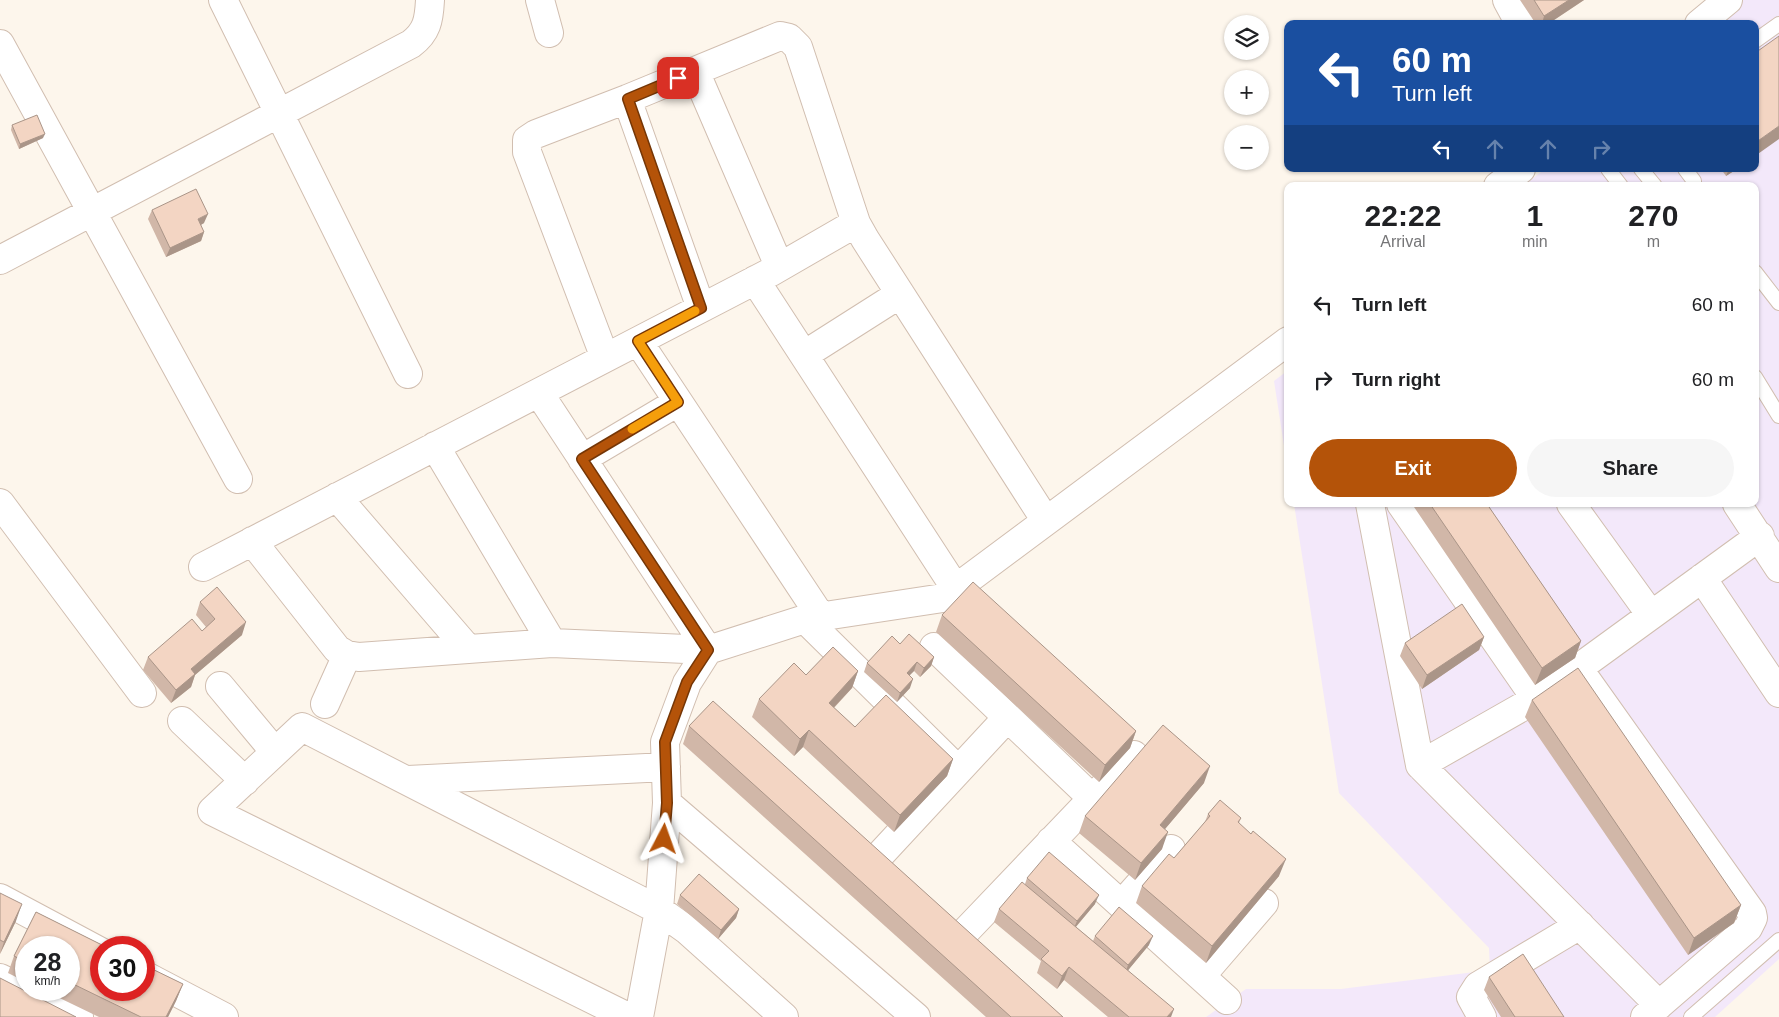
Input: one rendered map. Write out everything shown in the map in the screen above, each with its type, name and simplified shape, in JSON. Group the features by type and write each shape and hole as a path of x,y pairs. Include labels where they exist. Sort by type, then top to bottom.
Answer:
{"street":[{"path":"223,0 408,374"},
{"path":"0,260 279,114 419,38 429,20 430,0"},
{"path":"540,0 549,33"},
{"path":"1507,0 1518,20"},
{"path":"1704,20 1728,0"},
{"path":"605,358 527,152 527,140 536,134 628,99 780,36 789,38 798,47 856,223 1046,521"},
{"path":"0,44 238,479"},
{"path":"695,71 779,266"},
{"path":"628,99 701,308"},
{"path":"203,567 755,280 856,223"},
{"path":"755,280 956,589"},
{"path":"804,355 900,294"},
{"path":"638,341 813,618 958,770"},
{"path":"252,541 337,649 347,655 359,656 552,643 708,650 813,618 943,598 1284,344"},
{"path":"538,393 708,650"},
{"path":"582,459 678,402"},
{"path":"436,446 552,643"},
{"path":"337,497 468,649"},
{"path":"0,503 142,693"},
{"path":"1371,507 1420,765 1580,926 1652,1011 1748,928 1753,918 1746,905 1578,668"},
{"path":"1403,507 1536,698"},
{"path":"1573,507 1651,615"},
{"path":"1739,507 1760,536 1779,568"},
{"path":"1420,765 1536,698 1760,536"},
{"path":"1702,578 1779,693"},
{"path":"934,647 1092,798"},
{"path":"640,1017 659,910 667,803 665,742 687,682 708,650"},
{"path":"324,704 347,655"},
{"path":"220,686 275,752"},
{"path":"879,856 1007,718"},
{"path":"182,721 245,781"},
{"path":"628,1017 212,811 302,727 659,910 687,930 784,1017"},
{"path":"965,932 1134,755"},
{"path":"406,780 666,766"},
{"path":"667,803 916,1017"},
{"path":"857,836 900,875"},
{"path":"1051,841 1227,1000"},
{"path":"1122,904 1171,849"},
{"path":"0,898 90,946"},
{"path":"1201,976 1264,904"},
{"path":"944,913 987,951"},
{"path":"1482,1017 1471,997 1478,986 1580,926"},
{"path":"0,978 79,1017"},
{"path":"155,985 180,1007 224,1017"}],"lane":[{"path":"1759,37 1779,24"},
{"path":"1610,172 1618,182"},
{"path":"1644,172 1652,182"},
{"path":"1687,172 1694,181"},
{"path":"1759,277 1779,303"},
{"path":"1759,384 1779,416"},
{"path":"1691,1017 1779,940"}],"shaded area":[{"path":"1735,0 1779,0 1779,959 1715,1017 1206,1017 1246,989 1341,989 1490,970 1489,948 1339,793 1294,507 1759,507 1759,182 1528,182 1541,172 1759,172 1759,20 1710,20"},
{"path":"1284,373 1284,446 1274,381"}],"building":[{"path":"1534,0 1569,0 1544,16"},
{"path":"1779,36 1779,126 1759,140 1759,50"},
{"path":"37,115 45,134 20,144 12,125"},
{"path":"196,189 208,214 198,219 204,232 170,248 152,210"},
{"path":"1432,507 1489,507 1581,641 1542,668"},
{"path":"973,582 1136,731 1105,765 942,615"},
{"path":"217,587 246,622 191,669 195,674 176,690 148,657 192,619 202,631 215,619 200,602"},
{"path":"1462,604 1484,637 1427,675 1405,643"},
{"path":"909,634 934,657 924,668 917,662 907,673 913,679 900,693 867,663 892,636 900,644"},
{"path":"833,647 858,671 829,703 855,727 886,695 953,759 900,815 809,730 800,739 759,699 794,663 806,675"},
{"path":"1578,668 1741,905 1694,938 1532,700"},
{"path":"713,701 1063,1017 1011,1017 689,726"},
{"path":"1163,725 1210,766 1160,825 1168,832 1141,863 1085,816"},
{"path":"1220,800 1241,818 1238,822 1251,834 1253,831 1286,859 1212,946 1142,886 1169,854 1174,858 1210,816 1208,814"},
{"path":"1049,852 1099,895 1077,921 1027,878"},
{"path":"699,874 739,909 721,930 680,895"},
{"path":"1022,882 1174,1009 1167,1017 1129,1017 1069,967 1062,976 1041,959 1049,951 999,909"},
{"path":"0,893 22,904 4,942 0,940"},
{"path":"1119,907 1153,936 1128,965 1095,936"},
{"path":"36,912 90,939 90,992 80,987 80,936 24,936"},
{"path":"1523,954 1564,1017 1515,1017 1489,977"},
{"path":"155,970 183,984 166,1017 141,1017 108,1001 155,1001"},
{"path":"0,978 15,986 15,1001 45,1001 76,1017 0,1017"}],"slow traffic":[{"path":"632,429 678,402 638,341 695,311"}],"route":[{"path":"664,839 667,803 665,742 687,682 708,650 582,459 678,402 638,341 701,308 628,99 678,78"}]}
